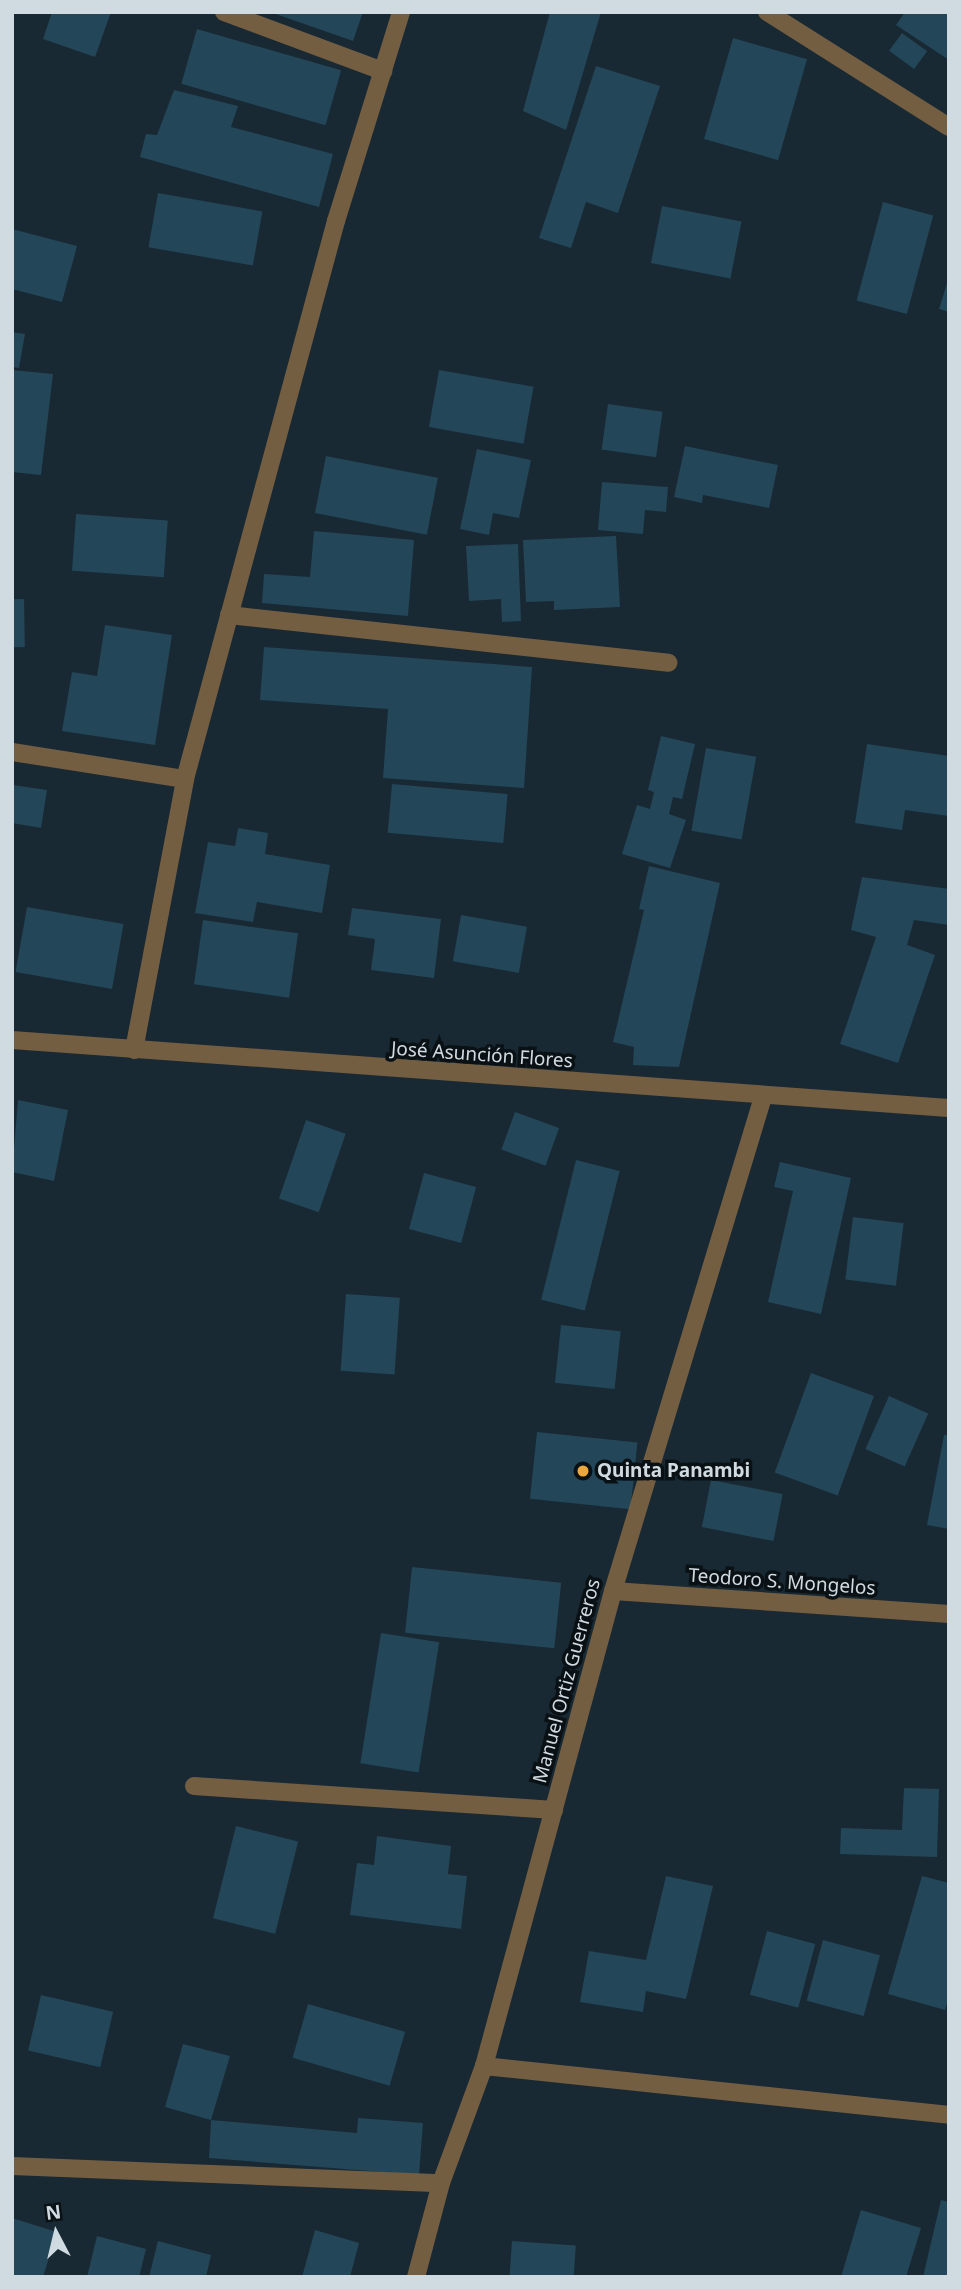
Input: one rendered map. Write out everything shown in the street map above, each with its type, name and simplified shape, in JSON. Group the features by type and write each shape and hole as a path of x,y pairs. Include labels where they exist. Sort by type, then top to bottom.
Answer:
{"street":[{"path":"224,12 383,71"},
{"path":"134,1049 185,779 336,220 401,12"},
{"path":"767,12 949,127"},
{"path":"229,615 668,663"},
{"path":"12,752 185,779"},
{"name":"José Asunción Flores","path":"12,1040 763,1097 949,1108"},
{"name":"Manuel Ortiz Guerreros","path":"416,2277 441,2183 484,2066 613,1591 763,1097"},
{"name":"Teodoro S. Mongelos","path":"613,1591 949,1614"},
{"path":"194,1786 554,1810"},
{"path":"484,2066 949,2115"},
{"path":"12,2166 441,2183"}],"building":[{"path":"52,12 111,12 95,57 43,39"},
{"path":"270,12 363,12 353,41"},
{"path":"550,12 601,12 566,130 523,111"},
{"path":"905,12 949,12 949,60 896,25"},
{"path":"197,29 341,70 325,125 181,84"},
{"path":"902,33 927,51 914,69 889,51"},
{"path":"733,38 807,59 778,160 704,139"},
{"path":"596,66 660,86 618,213 586,202 571,248 539,238"},
{"path":"174,90 238,106 231,127 333,154 319,207 140,157 146,134 157,135"},
{"path":"158,193 262,211 253,266 148,247"},
{"path":"883,202 933,215 907,314 857,301"},
{"path":"662,206 742,221 730,278 651,263"},
{"path":"12,229 77,246 62,302 12,289"},
{"path":"949,280 949,312 939,309"},
{"path":"12,332 25,334 19,368 12,367"},
{"path":"12,370 53,374 41,475 12,472"},
{"path":"439,370 534,387 523,444 429,427"},
{"path":"608,404 662,412 656,457 602,450"},
{"path":"685,446 778,465 769,508 703,495 702,503 674,497"},
{"path":"477,449 531,460 519,518 493,513 489,535 460,529"},
{"path":"326,456 438,478 427,535 315,513"},
{"path":"602,482 668,487 666,512 645,510 643,534 598,530"},
{"path":"76,514 168,520 164,577 72,571"},
{"path":"314,531 414,540 408,616 262,603 264,574 310,577"},
{"path":"616,536 620,607 554,610 554,601 526,602 523,540"},
{"path":"518,544 521,621 502,622 501,599 469,601 466,546"},
{"path":"12,599 24,599 25,647 13,647"},
{"path":"105,625 172,635 155,745 62,731 72,672 97,676"},
{"path":"264,647 532,667 524,788 383,778 388,709 260,700"},
{"path":"661,736 695,744 682,799 673,797 669,814 686,820 670,868 622,854 637,805 650,809 654,792 648,790"},
{"path":"867,744 949,756 949,816 905,810 902,830 855,823"},
{"path":"706,748 756,757 742,840 691,831"},
{"path":"392,784 508,794 503,843 388,833"},
{"path":"13,785 47,790 41,828 12,823"},
{"path":"238,828 268,833 265,854 330,865 322,913 257,902 253,922 195,913 208,842 235,846"},
{"path":"649,866 720,883 679,1067 633,1065 634,1047 613,1042 644,910 639,909"},
{"path":"862,877 949,889 949,925 914,920 907,945 935,955 898,1063 840,1044 876,937 851,930"},
{"path":"27,907 124,924 112,989 16,972"},
{"path":"352,908 441,919 434,978 371,970 375,939 348,935"},
{"path":"461,915 527,927 519,973 453,961"},
{"path":"203,920 298,933 289,998 194,984"},
{"path":"18,1100 68,1110 54,1181 12,1172"},
{"path":"515,1112 559,1128 545,1166 501,1150"},
{"path":"306,1120 346,1134 319,1212 279,1198"},
{"path":"576,1160 620,1171 585,1311 541,1300"},
{"path":"780,1162 851,1178 821,1314 768,1302 793,1191 774,1187"},
{"path":"424,1173 476,1187 461,1243 409,1229"},
{"path":"853,1217 904,1223 896,1286 845,1280"},
{"path":"346,1294 400,1298 394,1375 341,1371"},
{"path":"561,1325 621,1331 615,1389 555,1383"},
{"path":"811,1373 874,1396 838,1496 775,1473"},
{"path":"889,1396 928,1413 905,1466 865,1449"},
{"name":"Quinta Panambi","path":"537,1432 637,1443 630,1509 530,1499"},
{"path":"944,1435 949,1435 949,1529 927,1525"},
{"path":"711,1480 783,1494 773,1541 702,1527"},
{"path":"412,1567 561,1583 554,1648 405,1633"},
{"path":"381,1633 439,1642 419,1773 360,1763"},
{"path":"904,1788 939,1789 937,1857 840,1854 841,1828 902,1830"},
{"path":"236,1826 298,1841 275,1934 213,1918"},
{"path":"377,1836 451,1846 448,1874 467,1876 461,1929 350,1915 357,1863 374,1865"},
{"path":"666,1876 713,1886 686,1999 646,1991 643,2012 580,2002 589,1951 646,1960"},
{"path":"922,1876 949,1883 949,1996 945,2010 888,1994"},
{"path":"767,1931 815,1944 798,2008 750,1995"},
{"path":"823,1940 880,1955 864,2016 807,2001"},
{"path":"41,1995 113,2012 100,2067 28,2051"},
{"path":"308,2004 405,2032 390,2086 293,2058"},
{"path":"183,2044 230,2056 211,2120 165,2107"},
{"path":"358,2118 423,2123 419,2175 209,2158 211,2120 357,2133"},
{"path":"941,2200 949,2202 949,2277 923,2277"},
{"path":"861,2210 921,2228 906,2277 841,2277"},
{"path":"12,2218 57,2232 43,2277 12,2277"},
{"path":"315,2230 359,2243 350,2277 302,2277"},
{"path":"97,2236 146,2249 139,2277 87,2277"},
{"path":"158,2241 211,2255 206,2277 149,2277"},
{"path":"512,2241 576,2245 574,2277 509,2277"}],"place":[{"name":"Quinta Panambi","path":"583,1471"}]}
